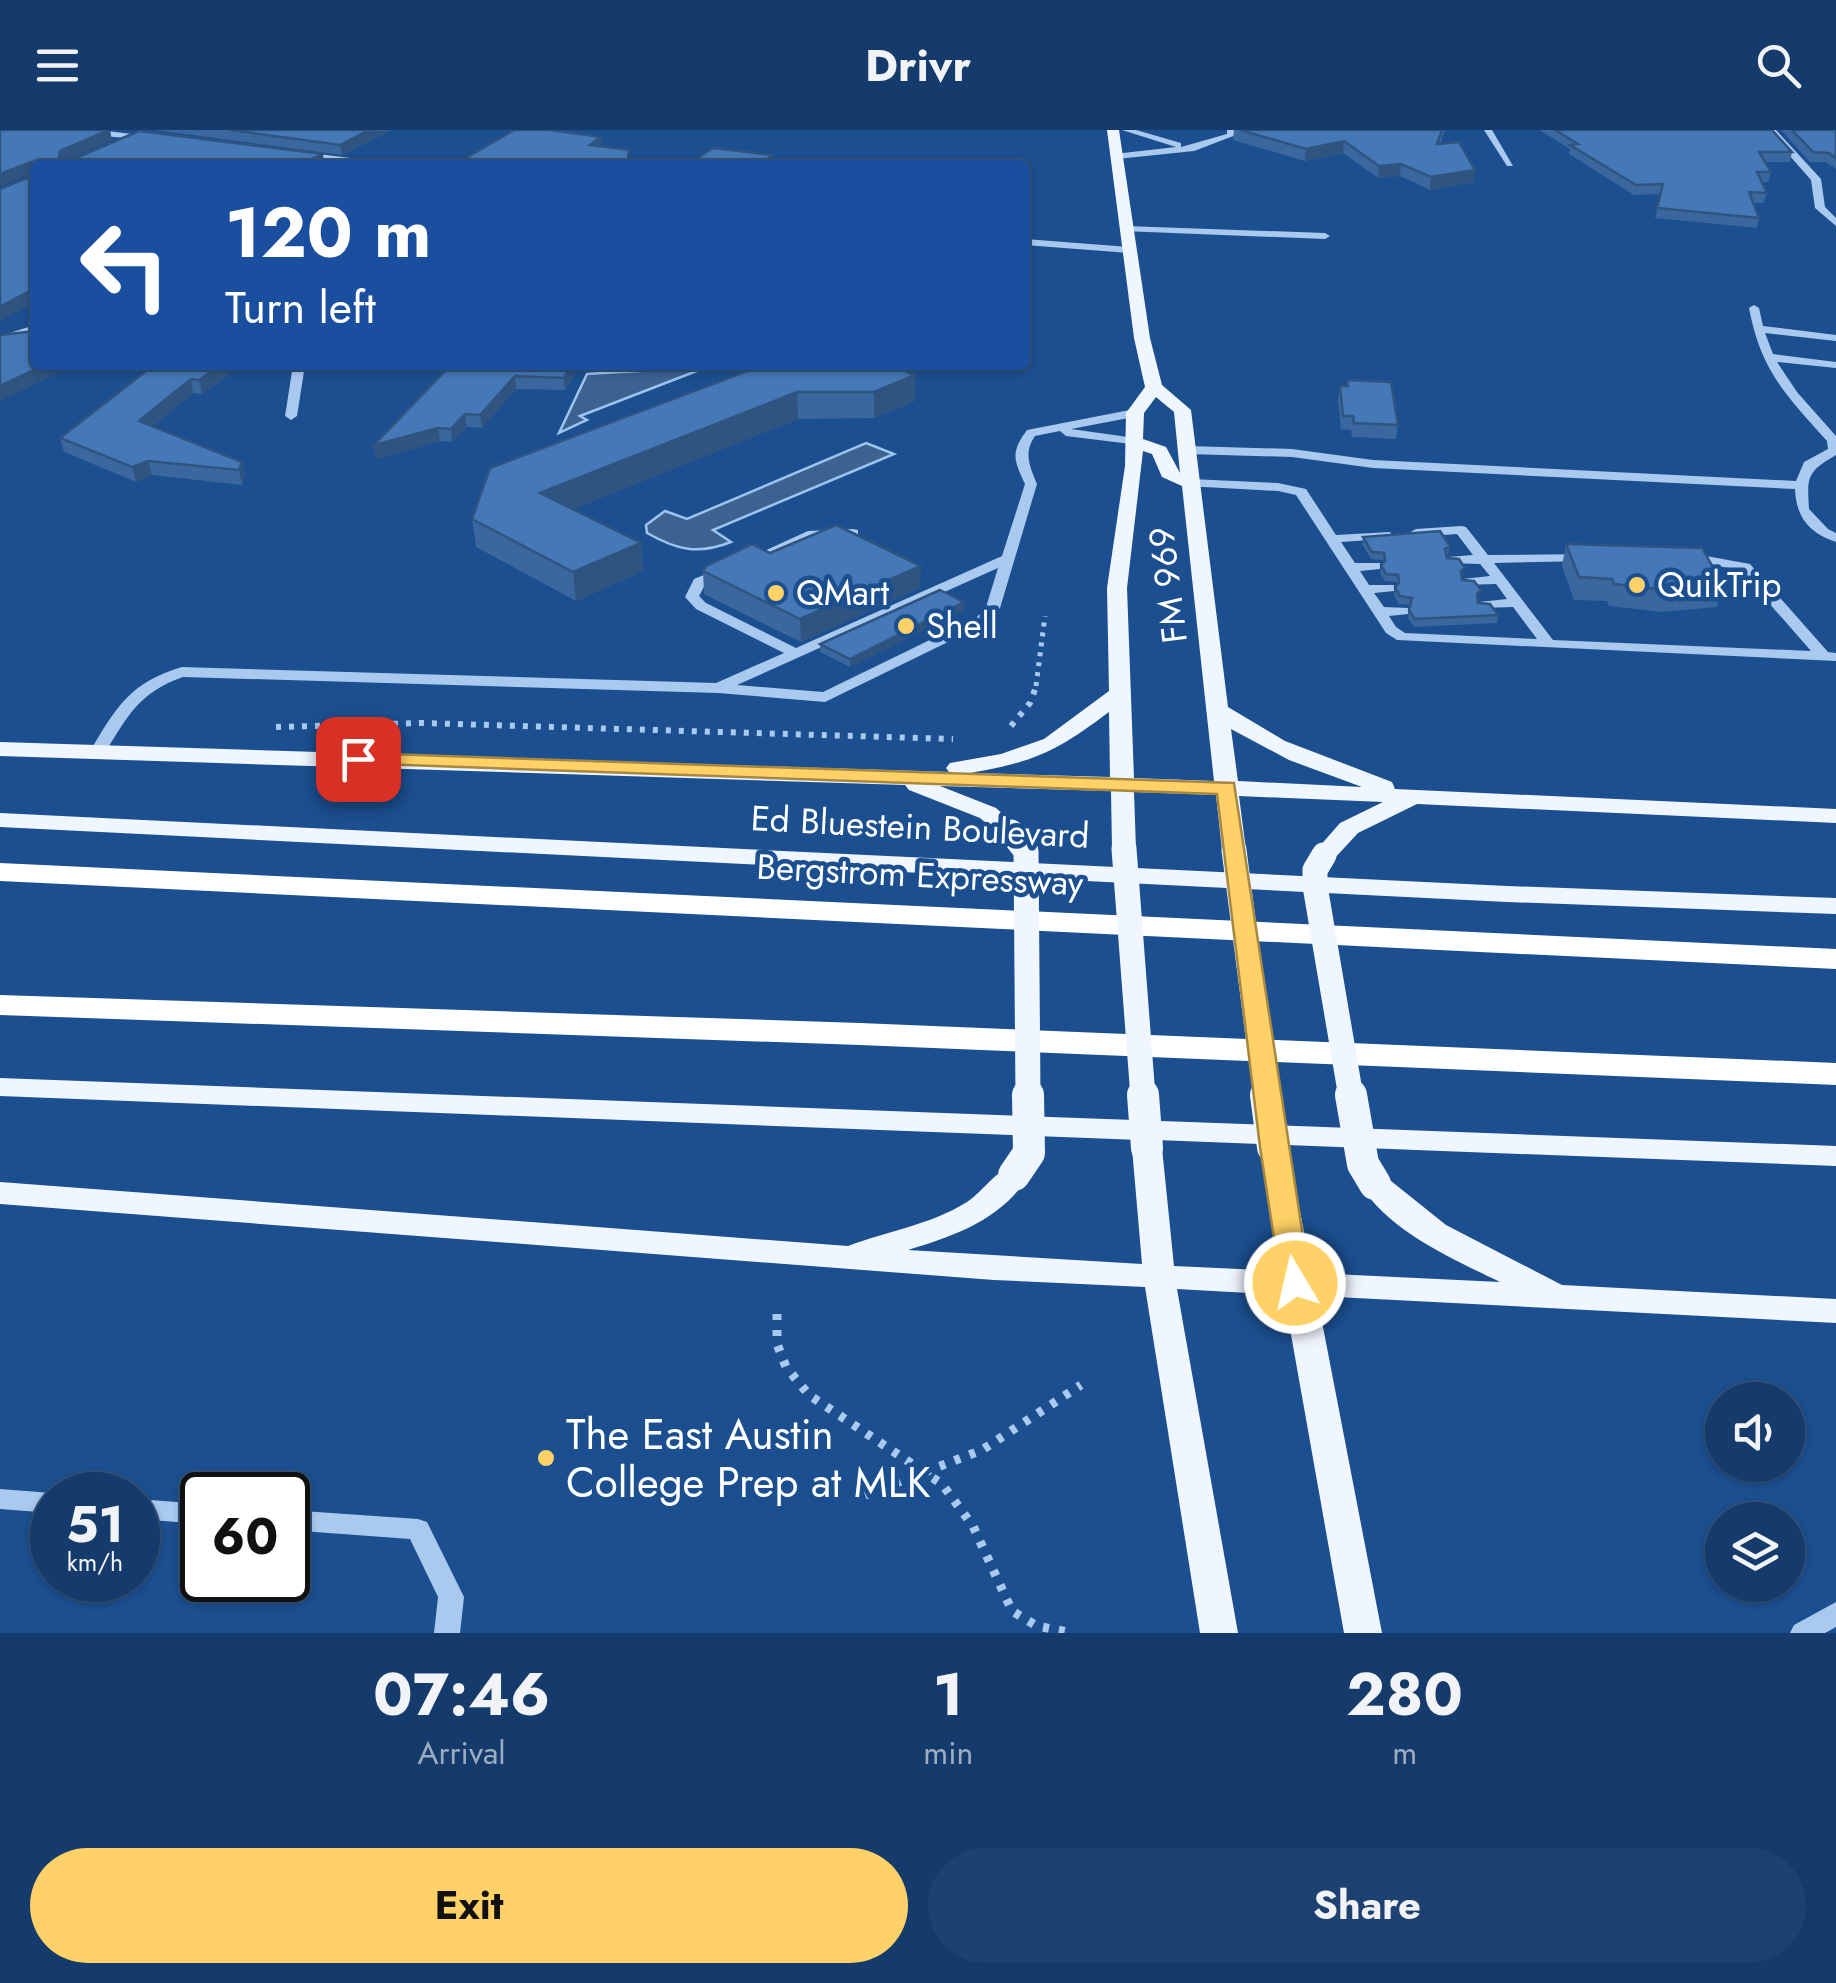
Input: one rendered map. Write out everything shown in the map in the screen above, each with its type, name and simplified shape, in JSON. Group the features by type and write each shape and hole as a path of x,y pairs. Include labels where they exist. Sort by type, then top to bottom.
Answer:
{"highway":[{"name":"Bergstrom Expressway","path":"0,872 1836,959"},
{"path":"0,1009 840,1033 1836,1074"}],"main road":[{"name":"FM 969","path":"1113,130 1129,250 1154,386 1182,410 1273,1147 1295,1283 1363,1633"},
{"path":"1135,413 1154,386"},
{"name":"FM 969","path":"1135,413 1117,588 1124,849 1159,1277 1219,1633"},
{"path":"1135,442 1160,450 1164,471 1172,478 1191,483"},
{"path":"898,778 1005,760 1052,744 1118,695"},
{"path":"1218,710 1251,735 1290,755 1412,796"},
{"name":"Ed Bluestein Boulevard","path":"0,749 1120,784 1836,816"},
{"path":"845,1258 975,1214 1002,1192 1029,1153 1026,851 1011,832 968,804 898,778"},
{"path":"1412,796 1349,828 1315,870 1363,1164 1375,1184 1398,1208 1431,1232 1562,1298"},
{"name":"Ed Bluestein Boulevard","path":"0,820 1506,894 1836,906"},
{"path":"0,1087 1836,1156"},
{"path":"0,1193 845,1258 1836,1311"}],"street":[{"path":"63,130 157,134"},
{"path":"1126,130 1194,148"},
{"path":"1117,156 1194,148 1232,135 1231,130"},
{"path":"1488,130 1510,164"},
{"path":"1771,130 1816,179 1820,208 1836,223"},
{"path":"105,150 141,135"},
{"path":"290,154 340,160"},
{"path":"1126,229 1326,236"},
{"path":"1030,242 1129,250"},
{"path":"1754,308 1757,329 1773,372 1833,440 1835,450 1809,465 1801,485 1802,510 1822,532 1836,538"},
{"path":"1757,329 1836,338"},
{"path":"0,340 30,330"},
{"path":"1766,356 1836,365"},
{"path":"291,416 298,370"},
{"path":"98,751 133,695 152,681 182,672 718,688 825,697 982,620 993,608 1031,484 1021,461 1023,444 1031,433 1135,413"},
{"path":"1051,429 1135,442"},
{"path":"1187,450 1292,453 1373,464 1801,485"},
{"path":"1191,483 1278,487 1300,492 1395,634 1412,638 1830,656"},
{"path":"1330,539 1461,530 1550,644"},
{"path":"795,653 701,606 692,597 694,588 699,582 801,538 854,533"},
{"path":"1659,556 1698,556 1745,567 1830,656"},
{"path":"1453,560 1600,557"},
{"path":"718,688 1006,559"},
{"path":"1349,568 1375,566"},
{"path":"1468,582 1500,580"},
{"path":"1364,590 1389,588"},
{"path":"1484,605 1517,602"},
{"path":"1379,612 1404,610"},
{"path":"0,1499 30,1501"},
{"path":"310,1522 418,1529 451,1597 447,1633"},
{"path":"1803,1633 1836,1613"}],"path":[{"path":"995,734 1027,713 1036,694 1045,616"},
{"path":"267,727 422,722 963,739"},
{"path":"1011,726 1029,734"},
{"path":"776,1314 777,1344 786,1367 809,1396 942,1484 972,1526 1012,1610 1037,1626 1072,1633"},
{"path":"865,1495 982,1450 1082,1385"}],"water":[{"path":"699,370 580,416 587,420 559,433 587,374"},
{"path":"866,443 894,454 713,530 731,542 688,549 647,533 646,525 665,511 687,519"}],"building":[{"path":"0,130 109,130 60,151 59,157 76,158 139,131 323,154 310,160 30,160 0,174"},
{"path":"230,130 369,130 340,145"},
{"path":"514,130 601,137 590,145 629,150 628,160 463,160"},
{"path":"1240,130 1442,130 1437,144 1459,142 1475,170 1431,177 1401,164 1379,166 1344,141 1306,149"},
{"path":"1555,130 1772,130 1792,152 1759,152 1771,172 1757,172 1767,193 1749,192 1759,218 1657,208 1663,184 1636,185 1570,145 1578,144"},
{"path":"1792,130 1836,130 1836,158 1829,153 1813,152"},
{"path":"713,148 773,155 766,160 695,160"},
{"path":"30,177 30,291 0,307 0,189"},
{"path":"30,332 30,370 34,370 0,386 0,335"},
{"path":"148,370 214,370 199,380 191,379 139,421 242,462 239,470 148,461 132,467 60,438"},
{"path":"446,370 568,370 564,378 515,376 480,415 465,414 451,429 438,428 374,445"},
{"path":"751,370 902,370 915,375 874,392 797,392 540,493 641,543 573,572 472,519 490,468"},
{"path":"1347,380 1391,382 1398,425 1354,423 1353,416 1343,416 1340,386 1348,386"},
{"path":"836,525 921,566 800,619 703,571 752,544 770,553"},
{"path":"1440,531 1450,546 1445,549 1447,558 1459,559 1465,568 1461,571 1462,580 1474,581 1481,590 1478,603 1490,604 1498,615 1415,619 1409,610 1412,598 1400,596 1395,587 1398,575 1386,574 1381,565 1384,553 1372,552 1363,537"},
{"path":"1566,544 1702,548 1723,585 1667,590 1579,577"},
{"path":"940,590 964,602 850,659 820,644"}],"place":[{"name":"QuikTrip","path":"1637,585"},
{"name":"QMart","path":"776,593"},
{"name":"Shell","path":"906,626"},
{"name":"The East Austin College Prep at MLK","path":"546,1458"}],"route":[{"path":"358,759 1227,788 1273,1147 1295,1283"}]}
